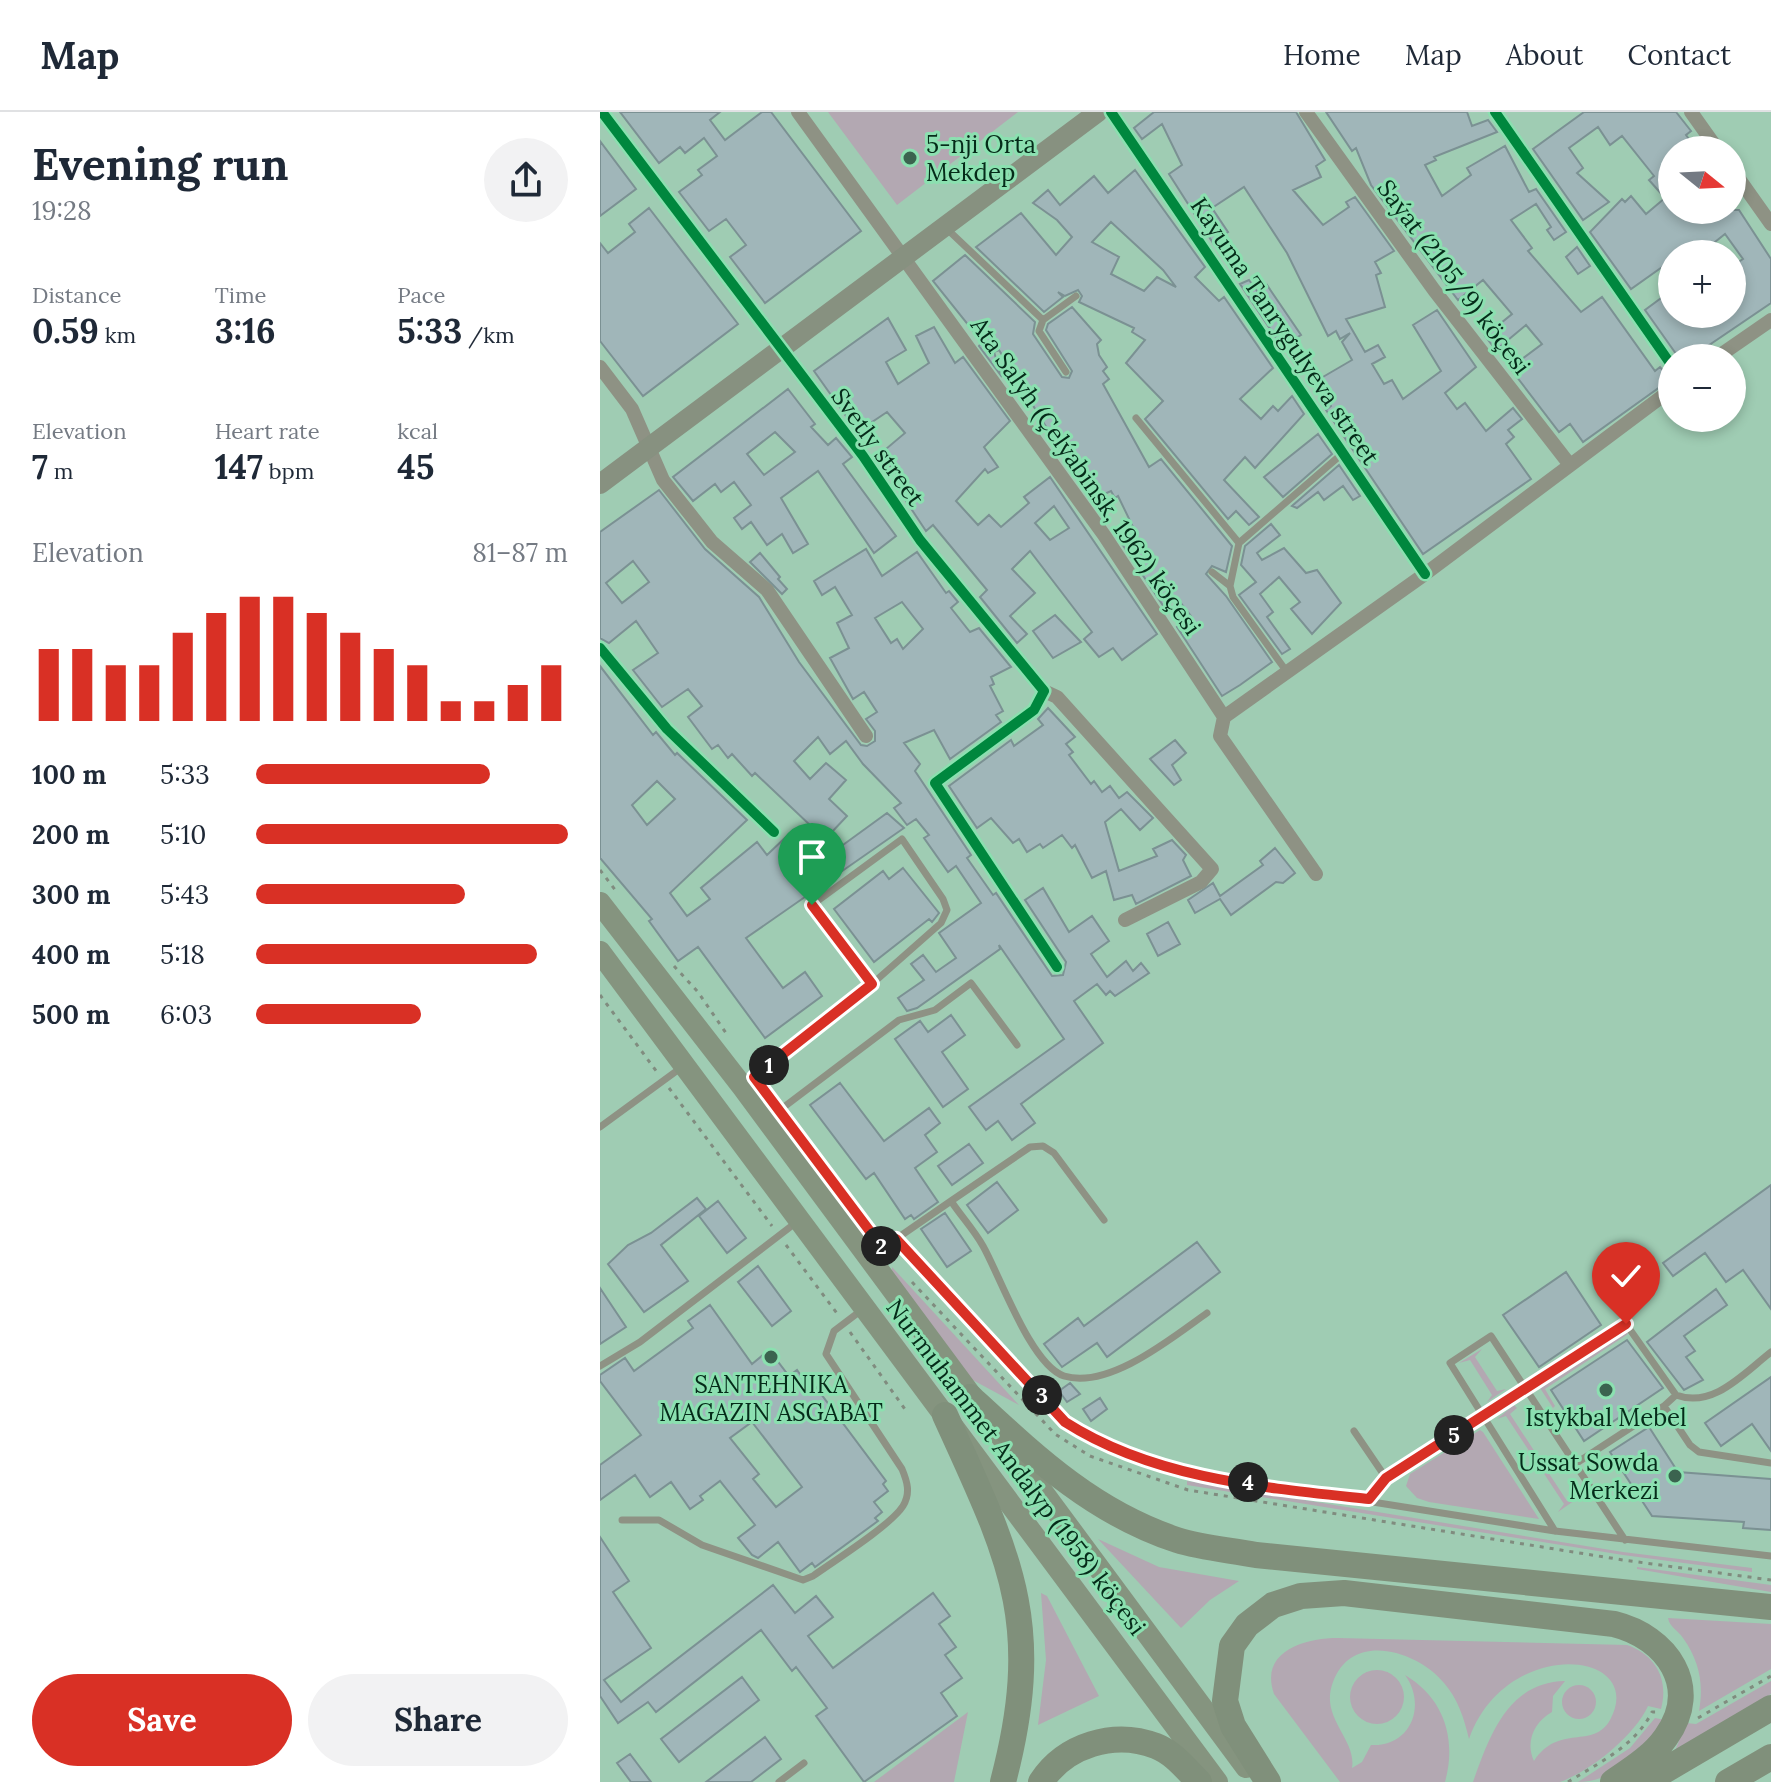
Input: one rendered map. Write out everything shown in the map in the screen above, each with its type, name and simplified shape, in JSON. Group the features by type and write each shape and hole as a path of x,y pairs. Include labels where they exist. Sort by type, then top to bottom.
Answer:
{"highway":[{"path":"970,1397 1064,1482 1115,1516 1179,1541 1256,1555 1771,1607"},
{"path":"945,1415 1000,1542 1020,1613 1022,1687 1003,1782"},
{"path":"1268,1782 1228,1713 1226,1679 1232,1646 1247,1625 1273,1605 1322,1593 1614,1624 1644,1634 1667,1654 1675,1667 1680,1704 1677,1718 1664,1741 1643,1762 1613,1782"},
{"path":"1645,1782 1771,1708"},
{"path":"1041,1782 1050,1768 1077,1749 1093,1743 1126,1740 1158,1747 1199,1782"},
{"path":"1728,1782 1771,1757"}],"main road":[{"name":"Nurmuhammet Andalyp (1958) köçesi","path":"609,898 766,1120 1258,1782"},
{"name":"Nurmuhammet Andalyp (1958) köçesi","path":"600,952 1217,1782"}],"street":[{"name":"Svetly street","path":"602,112 863,456 920,540 1044,691 1057,697 1212,869 1201,882 1125,920"},
{"name":"Ata Salyh (Çelýabinsk, 1962) köçesi","path":"798,112 906,257 1104,535 1224,717 1220,736 1316,874"},
{"path":"600,484 1098,112"},
{"name":"Kayuma Tanrygulyeva street","path":"1111,112 1425,574"},
{"name":"Saýat (2105/9) köçesi","path":"1306,112 1434,290 1570,465"},
{"path":"1495,112 1658,346"},
{"path":"1691,112 1708,136"},
{"path":"1746,189 1771,224"},
{"path":"1736,344 1771,320"},
{"path":"600,367 632,409 663,480 712,542 767,590 866,736"},
{"path":"1224,717 1425,574 1658,399"},
{"path":"600,648 667,729 774,832"},
{"path":"1044,691 1034,710 986,748 939,777 936,789 1057,967"}],"lane":[{"path":"946,228 1043,320"},
{"path":"1066,372 1039,331 1043,320 1076,296"},
{"path":"1136,418 1239,543"},
{"path":"1287,672 1233,597 1230,586 1239,543 1343,453"},
{"path":"1212,572 1230,586"},
{"path":"742,1086 872,984 941,923 947,910 902,839 812,905 872,984"},
{"path":"766,1120 899,1020 935,1010 971,983 1017,1045"},
{"path":"600,1127 683,1065"},
{"path":"865,1253 896,1239 1030,1147 1043,1146 1054,1153 1104,1220"},
{"path":"951,1201 982,1244 1024,1332 1059,1374 1079,1378 1107,1373 1150,1354 1207,1313"},
{"path":"600,1366 640,1342 800,1220"},
{"path":"896,1239 1065,1422 1090,1438 1153,1464 1202,1475 1369,1499 1555,1531 1771,1556"},
{"path":"622,1520 659,1520 702,1545 803,1580 813,1576 894,1515 906,1497 908,1484 902,1469 826,1354 834,1331 865,1307"},
{"path":"1369,1499 1386,1478 1626,1324 1676,1395 1702,1399 1716,1394 1771,1352"},
{"path":"1555,1531 1450,1363 1491,1336 1625,1540"},
{"path":"1575,1464 1676,1395"},
{"path":"1664,1406 1690,1445 1699,1452 1771,1463"},
{"path":"1354,1431 1386,1478"},
{"path":"779,1782 804,1763"}],"path":[{"path":"600,870 609,898"},
{"path":"671,963 698,992 733,1045"},
{"path":"600,995 907,1412"},
{"path":"905,1275 1055,1434 1090,1456 1133,1474 1203,1493 1623,1560 1771,1580"}],"shaded area":[{"name":"5-nji Orta Mekdep","path":"828,112 1018,112 897,205"},
{"path":"892,1267 1019,1405 969,1378 892,1275"},
{"path":"1626,1331 1628,1334 1545,1389 1555,1406 1553,1408 1540,1388"},
{"path":"1482,1349 1475,1357 1497,1391 1506,1389 1487,1402 1492,1395 1470,1360 1459,1363"},
{"path":"1514,1405 1517,1408 1510,1414 1567,1501 1578,1498 1558,1512 1564,1504 1506,1416 1497,1419"},
{"path":"1480,1430 1539,1519 1429,1502 1417,1498 1406,1486 1410,1474"},
{"path":"1187,1481 1623,1552 1752,1568 1752,1572 1623,1555 1187,1485"},
{"path":"1098,1539 1159,1567 1239,1581 1210,1600 1181,1628"},
{"path":"1637,1569 1771,1585 1771,1592"},
{"path":"1041,1593 1047,1596 1099,1696 1038,1725 1046,1660"},
{"path":"1668,1618 1771,1624 1771,1669 1699,1711 1701,1691 1696,1664 1688,1646"},
{"path":"1338,1638 1627,1645 1646,1655 1658,1670 1663,1688 1661,1709 1648,1706 1633,1729 1611,1751 1585,1770 1560,1782 1473,1782 1503,1715 1528,1691 1565,1681 1553,1696 1552,1712 1540,1721 1533,1733 1530,1747 1534,1761 1554,1743 1603,1729 1610,1720 1616,1696 1609,1679 1592,1668 1568,1664 1540,1669 1512,1682 1487,1705 1469,1739 1457,1702 1433,1672 1402,1655 1370,1651 1355,1656 1342,1666 1330,1695 1334,1717 1349,1747 1352,1768 1362,1762 1371,1745 1396,1739 1411,1722 1415,1699 1405,1675 1429,1695 1444,1721 1449,1750 1445,1782 1340,1782 1274,1694 1271,1679 1273,1667 1288,1650 1299,1644"},
{"path":"1377,1670 1388,1672 1396,1678 1402,1686 1402,1708 1396,1716 1388,1722 1377,1724 1366,1722 1358,1716 1352,1708 1350,1697 1352,1686 1358,1678 1366,1672"},
{"path":"1771,1681 1771,1694 1675,1751 1686,1723 1696,1724"},
{"path":"1579,1685 1591,1690 1596,1702 1591,1714 1579,1719 1567,1714 1562,1702 1567,1690"},
{"path":"968,1712 954,1782 874,1782"},
{"path":"1655,1718 1665,1720 1664,1725 1625,1763 1604,1777 1578,1782 1630,1748"}],"building":[{"path":"620,112 720,112 710,120 725,140 762,112 771,112 861,231 765,303 730,257 746,245 726,219 709,231 679,192 702,175 698,170 717,156 704,138 685,153 680,147 659,163"},
{"path":"1154,112 1296,112 1325,160 1316,166 1321,177 1293,190 1323,225 1349,207 1346,202 1355,197 1394,251 1375,262 1381,273 1376,275 1385,307 1346,319 1365,352 1378,345 1385,357 1372,364 1384,384 1392,380 1403,399 1441,371 1413,325 1437,310 1476,367 1445,393 1457,409 1465,403 1486,431 1513,408 1522,419 1508,430 1514,437 1506,444 1531,479 1423,554 1326,410 1331,406 1316,381 1352,360 1342,342 1350,333 1340,339 1336,331 1328,336 1287,253 1244,187 1212,208 1228,232 1213,243 1169,174 1182,165 1162,124 1142,139 1134,128"},
{"path":"1326,112 1467,112 1472,126 1488,120 1497,132 1434,157 1436,160 1425,165 1442,196 1471,175 1467,168 1505,146 1529,192 1536,189 1566,232 1554,240 1547,230 1551,227 1536,204 1511,220 1532,248 1528,251 1581,312 1602,297 1655,371 1658,369 1658,388 1583,442 1570,424 1559,432 1510,368 1542,344 1526,325 1496,350 1485,336 1512,314 1483,280 1458,300 1371,185 1356,148 1352,151"},
{"path":"1584,112 1676,112 1691,131 1687,136 1658,136 1658,190 1649,180 1654,176 1622,136 1610,145 1598,127 1569,148 1583,168 1577,173 1609,202 1583,220 1533,149"},
{"path":"600,141 636,189 600,216"},
{"path":"1135,170 1205,267 1195,277 1219,301 1224,297 1273,368 1240,399 1261,419 1273,406 1278,411 1292,396 1304,414 1255,468 1245,457 1224,480 1259,517 1249,525 1236,511 1228,519 1145,419 1163,401 1126,363 1145,340 1132,332 1134,328 1079,302 1082,296 1078,290 1065,296 1058,292 1063,297 1044,312 976,247 1021,213 1056,255 1072,237 1057,220 1033,203 1048,190 1060,205 1094,176 1108,193","holes":["1111,222 1163,270 1176,287 1157,277 1144,291 1111,274 1119,257 1092,242"]},
{"path":"1631,196 1646,214 1658,204 1658,224 1746,224 1746,221 1771,259 1771,303 1746,320 1746,240 1729,240 1725,234 1718,240 1658,240 1658,270 1631,289 1590,232 1622,199 1625,202"},
{"path":"649,208 738,324 643,396 600,341 600,243 608,253 635,232 629,224"},
{"path":"1577,247 1590,266 1578,274 1566,257"},
{"path":"965,255 1035,322 1033,334 1062,377 1069,378 1072,371 1046,330 1048,324 1072,307 1101,340 1097,344 1099,355 1107,367 1103,371 1109,379 1103,384 1149,467 1161,459 1232,546 1226,572 1212,566 1206,574 1226,596 1272,662 1222,696 1177,627 1191,616 1177,598 1164,607 1122,544 1135,531 1118,496 1115,498 1111,491 1091,500 999,350 994,352 1002,377 979,346 982,342 933,281"},
{"path":"1249,280 1258,292 1267,285 1301,335 1288,343 1286,338 1279,342 1240,284"},
{"path":"1658,300 1658,328 1734,328 1711,344 1669,344 1645,310"},
{"path":"888,318 906,350 886,362 898,384 929,363 916,336 934,327 955,363 963,357 1010,421 984,447 998,467 988,473 985,469 956,501 978,525 989,515 1001,527 1029,503 1024,497 1050,477 1157,634 1122,660 1113,648 1099,657 1084,639 1092,632 1030,551 1012,569 1035,593 1010,616 1027,634 1017,643 980,597 987,590 933,525 926,531 904,498 912,492 880,454 905,433 887,412 866,426 860,416 851,423 814,371","holes":["1054,506 1069,528 1050,540 1035,523"]},
{"path":"788,389 815,424 811,427 828,445 836,438 852,457 843,464 896,536 874,553 818,471 781,498 808,544 793,553 782,534 767,545 751,522 742,529 734,518 751,505 734,482 721,492 715,484 693,501 673,477","holes":["775,432 795,452 764,475 747,454"]},
{"path":"1318,434 1332,454 1283,497 1264,477"},
{"path":"1339,465 1360,496 1353,500 1343,486 1324,500 1318,492 1297,508 1292,506"},
{"path":"659,490 705,549 759,597 799,662 861,745 867,746 875,741 875,731 866,719 877,712 864,692 853,699 830,658 849,648 837,623 852,615 835,587 822,595 814,581 866,549 882,576 917,552 946,593 949,591 958,602 951,608 970,632 979,628 1011,667 991,677 994,684 990,686 1003,711 996,715 1001,722 950,759 934,730 904,743 920,764 915,771 971,855 967,858 993,895 996,893 1052,976 1063,975 1066,962 1025,900 1043,888 1069,932 1092,916 1109,941 1091,954 1107,977 1126,961 1133,971 1141,963 1149,973 1115,996 1110,991 1106,995 1097,984 1074,1001 1103,1043 1021,1104 1035,1123 1012,1140 998,1121 986,1130 969,1107 1064,1039 999,945 1000,949 917,1008 907,1011 898,998 924,980 911,964 923,955 936,972 956,958 939,933 981,903 956,866 948,872 924,838 929,835 916,819 907,825 894,808 901,803 863,764 846,741 830,754 818,737 794,761 810,779 826,763 846,780 829,799 847,816 798,868 803,874 887,813 904,828 746,938 783,988 805,972 822,996 765,1038 698,947 678,961 649,921 652,919 600,858 600,666 653,735 656,732 675,755 677,753 747,820 670,893 687,916 710,899 701,888 757,842 767,855 788,835 795,843 811,826 755,773 752,776 732,754 728,758 718,745 712,749 688,717 702,706 688,689 662,707 633,670 658,653 636,621 609,643 600,638 600,532","holes":["633,561 649,582 622,603 606,583","902,602 923,629 903,649 897,639 891,643 875,618","657,781 675,799 647,825 632,805"]},
{"path":"1271,524 1280,535 1257,553 1262,560 1284,548 1306,573 1317,570 1341,603 1312,634 1291,609 1300,602 1279,577 1260,594 1273,612 1267,617 1290,649 1282,654 1239,595 1256,582 1241,565 1245,546"},
{"path":"760,553 787,589 782,594 750,562"},
{"path":"1055,615 1081,642 1053,658 1033,631"},
{"path":"1048,708 1075,737 1066,744 1073,752 1069,755 1091,784 1094,781 1102,792 1110,786 1119,798 1127,792 1153,818 1140,830 1121,809 1105,822 1119,871 1157,856 1153,849 1172,840 1186,855 1183,860 1191,876 1136,904 1132,895 1114,900 1106,871 1092,878 1075,845 1072,848 1062,835 1043,848 1040,844 1027,852 1019,839 1013,843 991,818 977,828 949,786 1011,740 1014,746 1043,725 1038,719"},
{"path":"1175,740 1186,753 1172,765 1181,780 1174,785 1150,759"},
{"path":"1275,848 1295,873 1283,883 1276,882 1231,915 1220,899 1195,913 1188,900 1213,883 1220,896 1263,865 1260,861"},
{"path":"903,868 939,913 932,922 929,919 874,962 834,909 883,871 889,879"},
{"path":"1168,922 1180,944 1158,956 1147,934"},
{"path":"951,1015 965,1035 942,1052 968,1089 943,1107 895,1039 920,1021 928,1032"},
{"path":"840,1083 884,1141 929,1108 940,1123 925,1135 937,1152 915,1168 938,1202 914,1219 911,1215 905,1219 874,1173 866,1179 810,1105"},
{"path":"969,1144 983,1163 952,1185 938,1166"},
{"path":"997,1182 1018,1210 988,1233 967,1205"},
{"path":"1771,1185 1771,1309 1743,1270 1726,1282 1705,1253 1673,1276 1663,1263"},
{"path":"697,1198 706,1209 661,1245 688,1281 644,1312 608,1264 628,1245 651,1233"},
{"path":"718,1201 746,1238 727,1253 699,1216"},
{"path":"945,1213 971,1251 947,1267 921,1229"},
{"path":"1197,1242 1220,1272 1107,1357 1097,1343 1062,1367 1044,1344 1078,1318 1084,1326"},
{"path":"758,1266 791,1311 772,1326 738,1282"},
{"path":"1566,1272 1601,1325 1539,1367 1503,1315"},
{"path":"600,1288 626,1327 600,1344"},
{"path":"1716,1289 1727,1305 1684,1336 1695,1351 1686,1357 1703,1380 1684,1390 1647,1342"},
{"path":"710,1305 752,1364 769,1350 789,1376 797,1370 802,1377 806,1374 886,1481 883,1484 888,1491 874,1502 882,1512 875,1518 878,1521 815,1567 812,1563 800,1572 778,1542 758,1558 752,1555 738,1538 755,1525 720,1481 700,1496 703,1500 690,1509 671,1482 650,1497 635,1475 600,1500 600,1465 641,1435 600,1381 600,1375 625,1358 634,1371 693,1328 688,1321","holes":["752,1422 802,1487 776,1507 753,1479 759,1474 730,1438"]},
{"name":"Istykbal Mebel","path":"1627,1340 1663,1388 1584,1441 1551,1390"},
{"path":"1771,1377 1771,1451 1752,1424 1721,1446 1705,1423"},
{"path":"1070,1383 1080,1394 1067,1402 1059,1391"},
{"path":"1100,1398 1107,1409 1091,1421 1083,1409"},
{"name":"Ussat Sowda Merkezi","path":"1649,1427 1678,1472 1771,1479 1771,1530 1743,1528 1744,1522 1652,1516 1610,1452"},
{"path":"600,1537 629,1581 613,1592 651,1648 604,1680 621,1702 773,1585 795,1613 816,1596 833,1617 808,1636 833,1668 933,1593 950,1616 939,1624 956,1647 945,1655 962,1678 941,1693 957,1716 864,1782 816,1716 827,1708 796,1667 792,1671 761,1630 656,1712 648,1702 618,1723 600,1696"},
{"path":"742,1677 759,1700 679,1762 661,1739"},
{"path":"765,1737 781,1759 751,1782 706,1782"},
{"path":"630,1754 651,1782 631,1782 617,1763"}],"cycle path":[{"path":"602,112 863,456 920,540 1044,691 1034,710 935,783 1057,967"},
{"path":"1111,112 1425,574"},
{"path":"1495,112 1658,346"},
{"path":"600,648 667,729 774,832"}],"place":[{"name":"5-nji Orta Mekdep","path":"910,158"},
{"name":"SANTEHNIKA MAGAZIN ASGABAT","path":"771,1357"},
{"name":"Istykbal Mebel","path":"1606,1390"},
{"name":"Ussat Sowda Merkezi","path":"1675,1476"}],"route":[{"path":"812,905 872,984 754,1077 881,1246 896,1239 946,1297 999,1347 1065,1422 1090,1438 1153,1464 1202,1475 1369,1499 1386,1478 1626,1324"}]}
